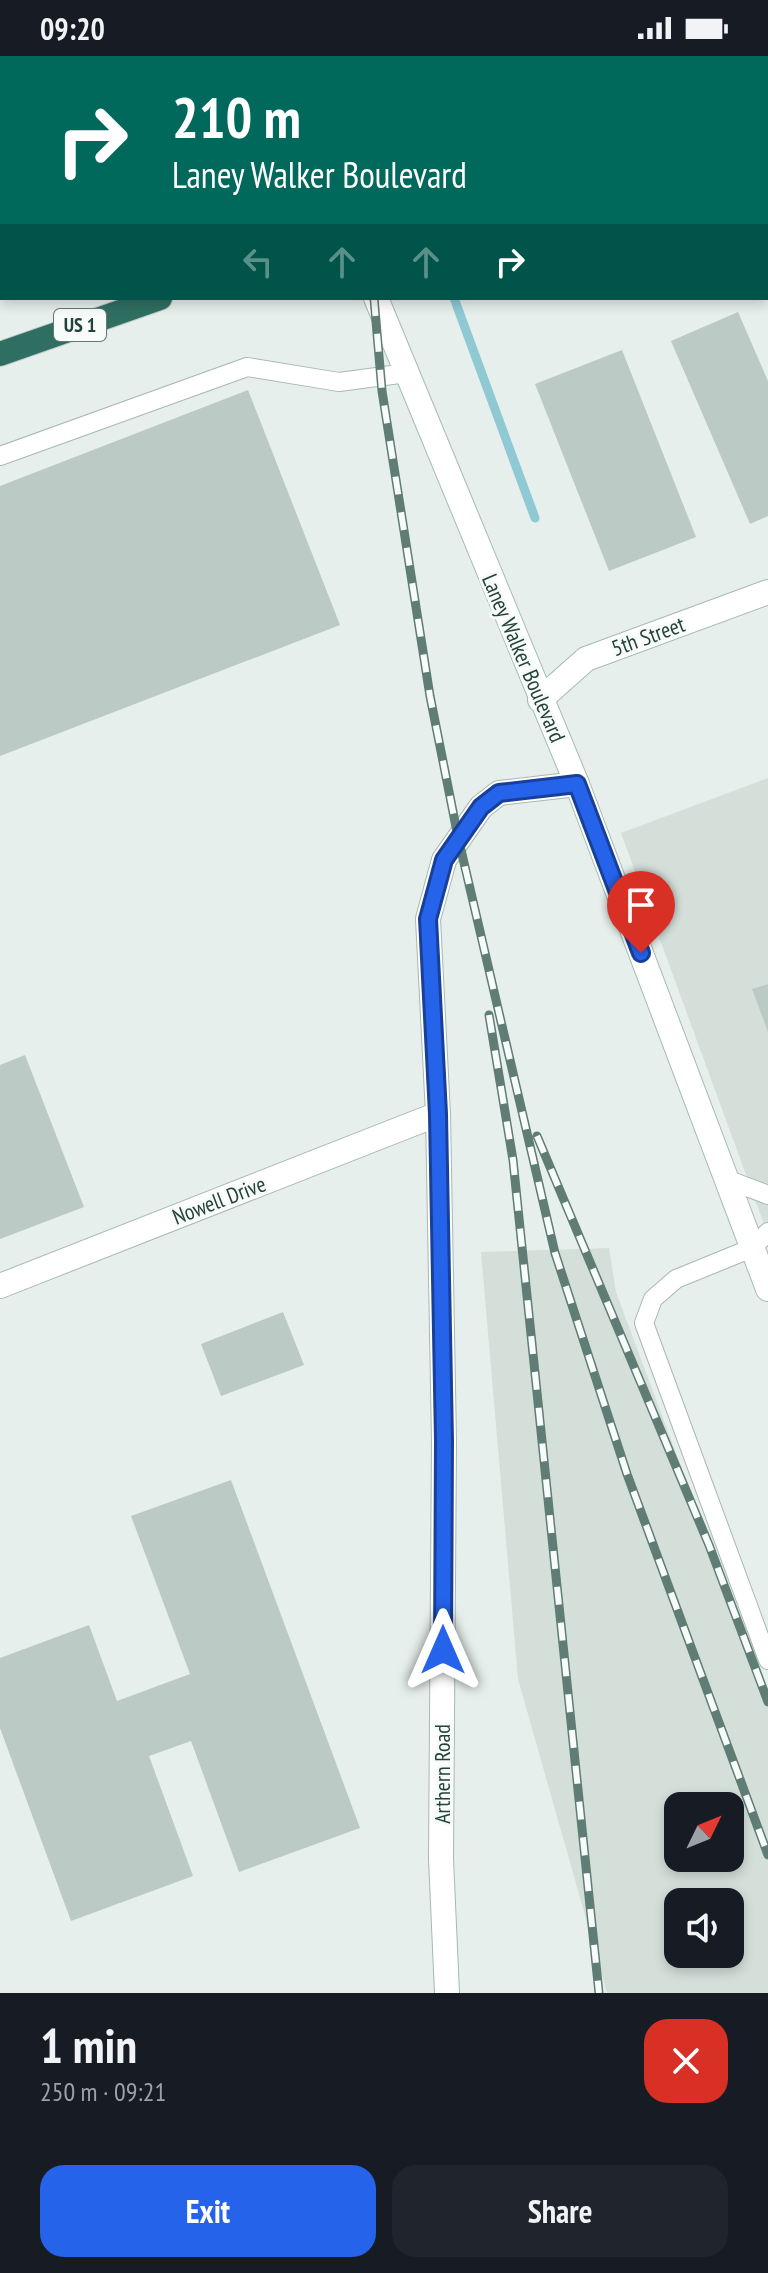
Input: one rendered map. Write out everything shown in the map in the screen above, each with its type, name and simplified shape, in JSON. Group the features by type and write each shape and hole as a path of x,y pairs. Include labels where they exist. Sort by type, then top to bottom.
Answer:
{"highway":[{"name":"US 1","path":"0,354 154,300"}],"street":[{"name":"Laney Walker Boulevard","path":"377,300 577,784 726,1179 760,1240 768,1289"},
{"name":"5th Street","path":"540,700 586,659 768,592"},
{"name":"Arthern Road","path":"447,1993 441,1859 444,1441 438,1114 428,919 444,860 481,807 499,793 577,784"},
{"name":"Nowell Drive","path":"0,1286 438,1114"}],"lane":[{"path":"0,456 247,367 339,382 407,373"},
{"path":"726,1179 768,1195"},
{"path":"760,1240 676,1279 653,1299 644,1323 768,1660"}],"shaded area":[{"path":"768,778 768,1235 621,833"},
{"path":"609,1248 616,1292 768,1700 768,1993 607,1993 518,1679 481,1252"}],"building":[{"path":"738,312 768,381 768,516 750,524 671,341"},
{"path":"622,350 696,537 609,571 535,384"},
{"path":"248,390 340,625 0,756 0,486"},
{"path":"768,984 768,1032 752,989"},
{"path":"25,1055 84,1207 0,1239 0,1065"},
{"path":"283,1312 304,1365 221,1396 201,1344"},
{"path":"231,1480 360,1828 239,1872 191,1741 149,1756 193,1876 71,1921 0,1728 0,1658 89,1625 117,1701 190,1674 131,1516"}],"waterway":[{"path":"455,300 535,518"}],"railway":[{"path":"374,300 382,391 430,696 458,837 555,1253 627,1474 768,1855"},
{"path":"489,1015 513,1160 599,1993"},
{"path":"537,1136 709,1545 768,1702"}],"route":[{"path":"443,1650 444,1441 438,1114 428,919 444,860 481,807 499,793 577,784 641,953"}]}
